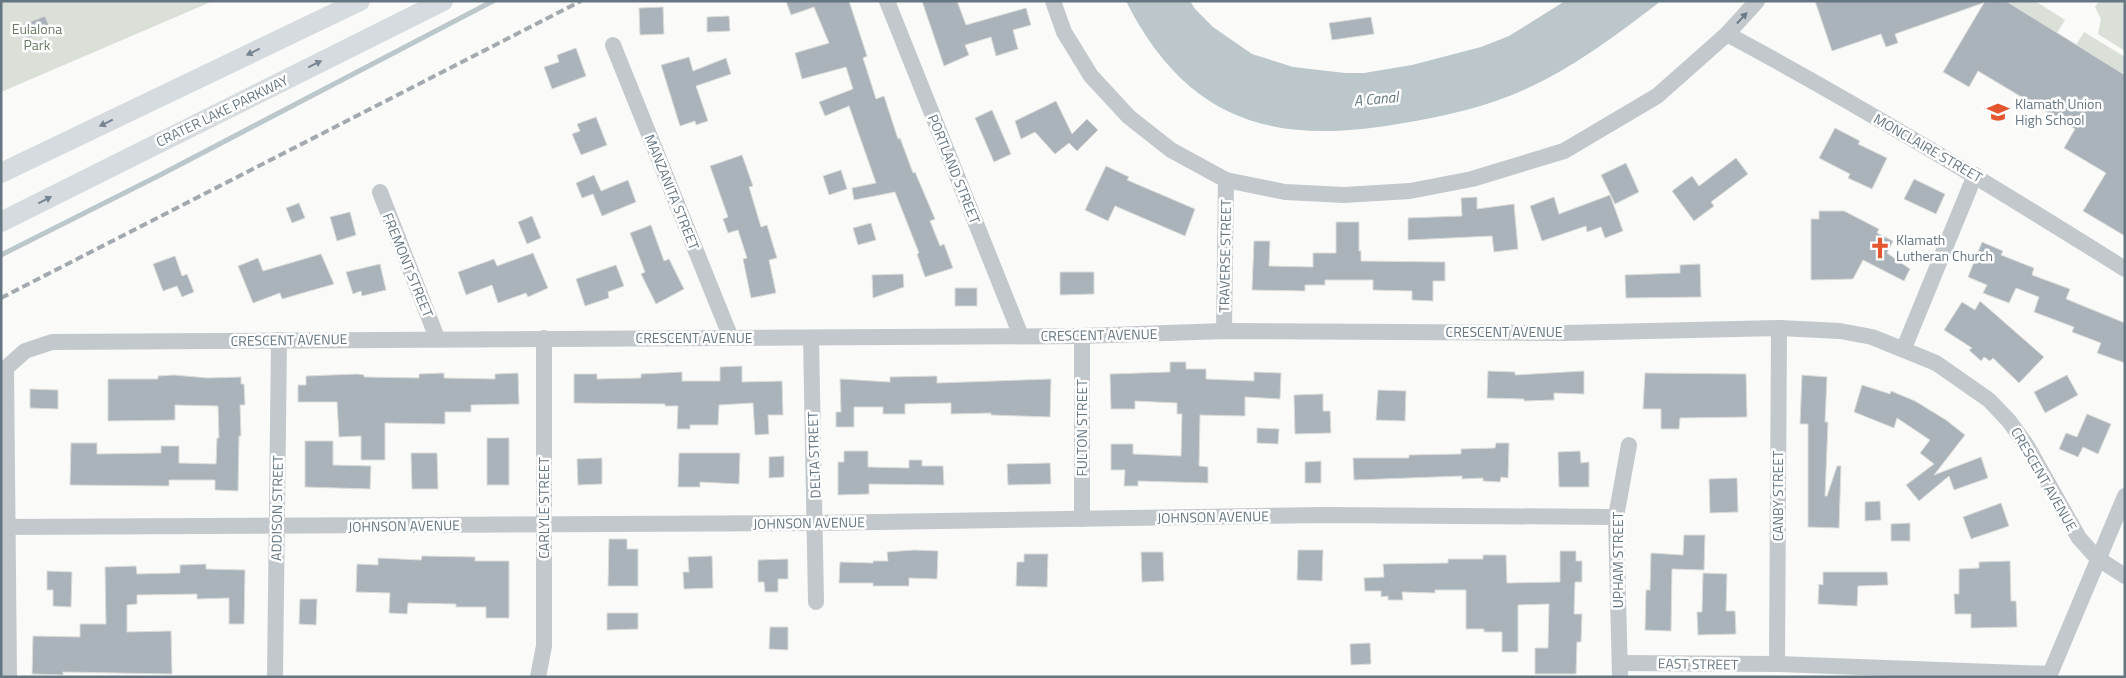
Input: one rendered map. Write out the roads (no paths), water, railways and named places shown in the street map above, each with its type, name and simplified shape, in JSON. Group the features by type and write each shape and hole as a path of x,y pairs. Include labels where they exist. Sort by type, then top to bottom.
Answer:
{"main road":[{"path":"1,173 360,1"},
{"name":"CRATER LAKE PARKWAY","path":"1,222 443,1"}],"street":[{"name":"PORTLAND STREET","path":"887,1 1021,336"},
{"path":"1053,1 1064,32 1091,76 1129,117 1171,150 1226,180 1285,192 1344,195 1410,191 1472,179 1564,151 1657,96 1727,34 1757,1"},
{"name":"MONCLAIRE STREET","path":"1727,34 1819,84 1975,175 2125,269"},
{"name":"MANZANITA STREET","path":"613,45 731,338"},
{"path":"1904,348 1975,175"},
{"name":"TRAVERSE STREET","path":"1224,331 1226,180"},
{"name":"FREMONT STREET","path":"380,192 437,338"},
{"name":"CRESCENT AVENUE","path":"5,527 6,368 25,351 52,342 437,338 1082,336 1224,331 1564,333 1779,328 1840,331 1872,337 1904,348 1936,363 1964,381 1988,400 2009,421 2027,446 2079,538 2097,558 2123,575"},
{"name":"CANBY STREET","path":"1777,664 1779,328"},
{"name":"FULTON STREET","path":"1082,336 1082,519"},
{"name":"CARLYLE STREET","path":"538,677 544,646 544,338"},
{"name":"DELTA STREET","path":"811,338 816,602"},
{"name":"ADDISON STREET","path":"275,677 279,340"},
{"name":"UPHAM STREET","path":"1620,670 1616,517 1629,445"},
{"path":"2097,558 2125,496"},
{"name":"JOHNSON AVENUE","path":"5,527 816,523 1324,515 1616,517"},
{"path":"5,527 8,677"},
{"name":"EAST STREET","path":"1620,670 1777,664 1901,673 2050,674 2097,558"}],"water":[{"name":"A Canal","path":"1126,1 1190,1 1195,9 1213,27 1252,54 1293,67 1345,73 1364,73 1412,65 1481,47 1509,36 1565,1 1661,1 1613,37 1563,70 1528,88 1498,100 1451,114 1404,123 1358,129 1315,131 1276,127 1240,117 1207,100 1178,75 1150,42"}],"waterway":[{"path":"1,255 162,174 493,1"}],"railway":[{"path":"1,298 581,1"}],"place":[{"name":"Klamath Union High School","path":"1998,112"},
{"name":"Klamath Lutheran Church","path":"1880,248"}],"park label":[{"name":"Eulalona Park","path":"37,38"}]}
